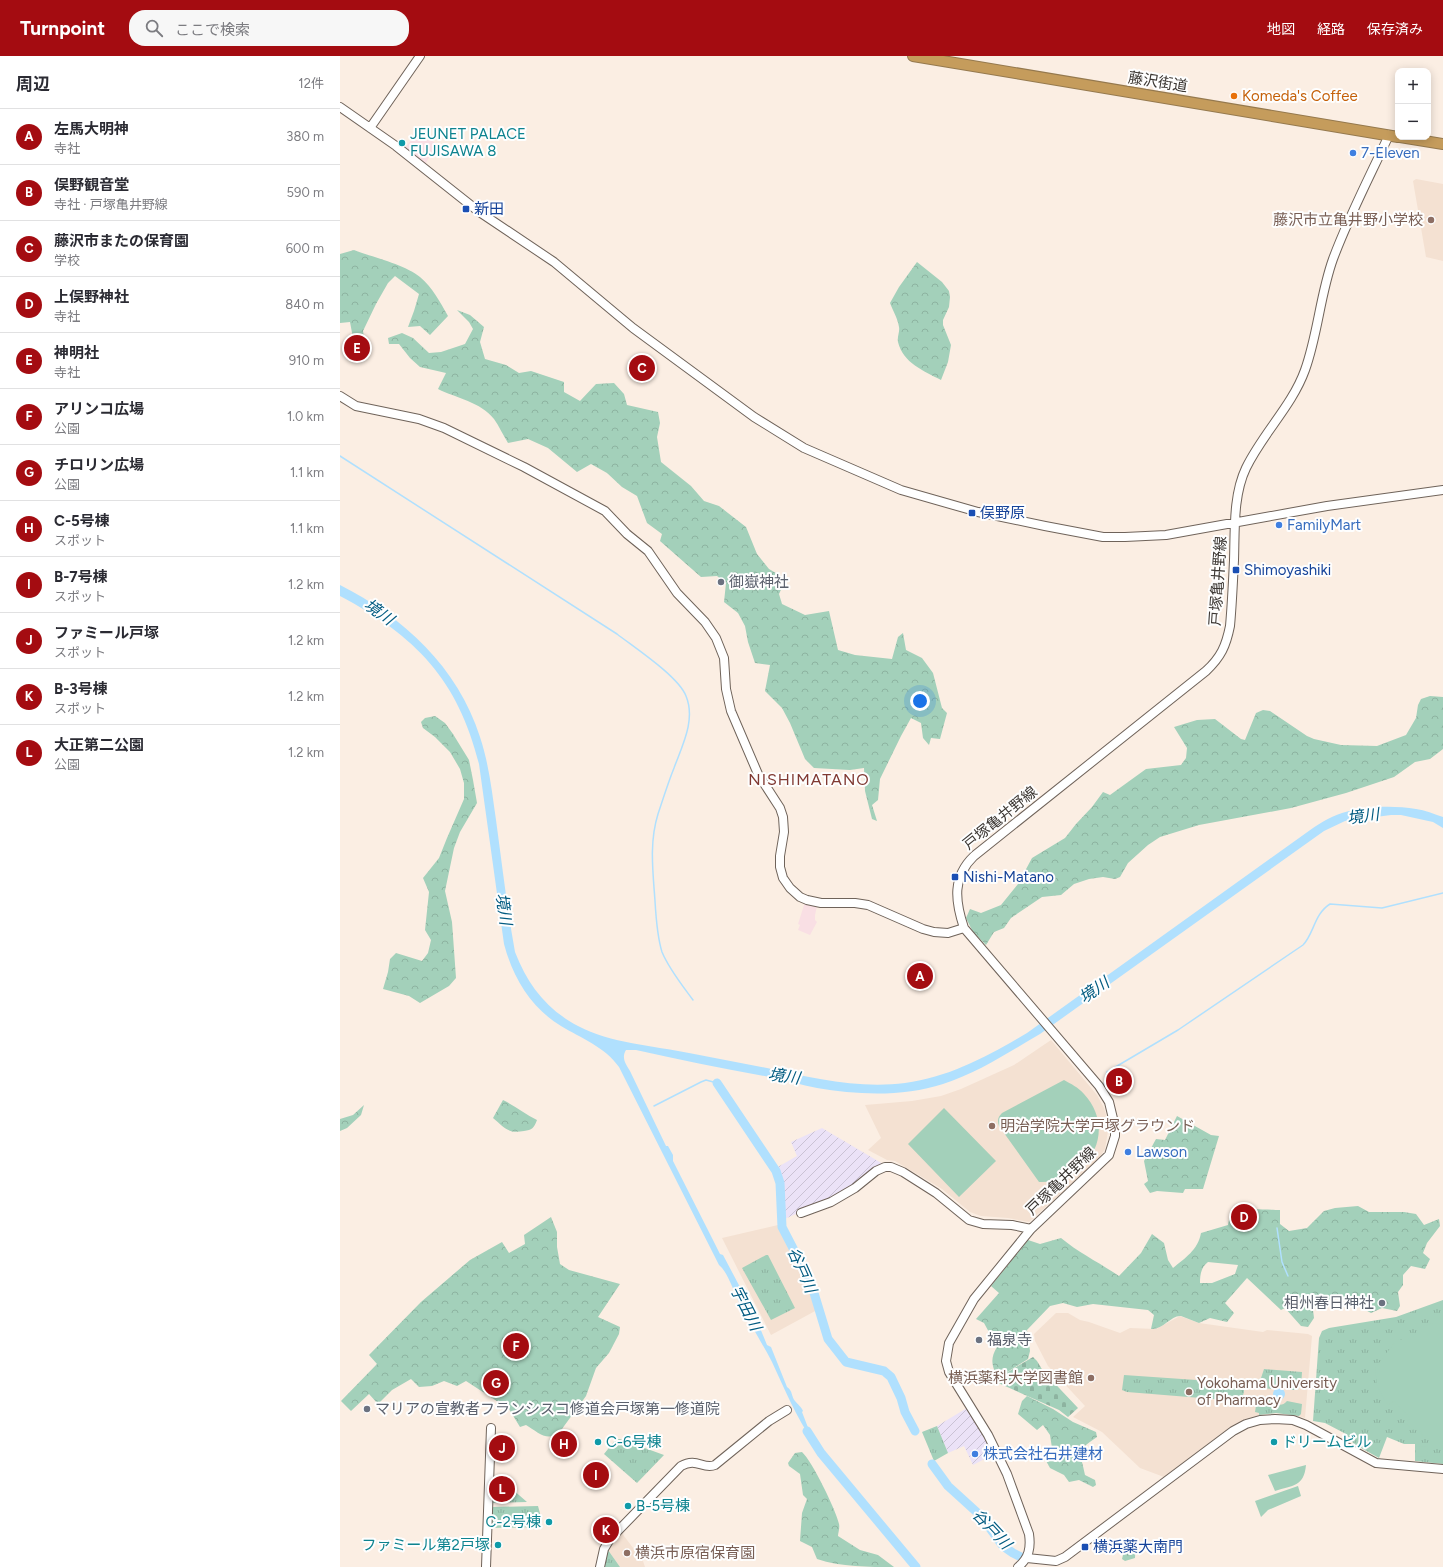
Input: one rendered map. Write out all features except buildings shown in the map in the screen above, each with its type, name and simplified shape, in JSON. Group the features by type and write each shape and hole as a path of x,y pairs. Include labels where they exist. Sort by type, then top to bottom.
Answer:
{"highway":[{"name":"藤沢街道","path":"913,56 1395,136"},
{"name":"藤沢街道","path":"1420,140 1443,144"}],"street":[{"path":"370,128 420,56"},
{"path":"340,107 478,210 554,262 633,328 726,399 773,430 821,456 889,486 927,498 1031,524 1103,537 1166,535 1327,506 1443,490"},
{"name":"戸塚亀井野線","path":"1027,1558 1030,1542 1029,1534 1007,1474 984,1425 952,1379 949,1372 946,1361 949,1344 968,1309 1031,1229 1109,1155 1115,1136 1115,1127 1109,1102 1099,1086 964,928 958,910 957,892 960,874 969,861 1206,671 1217,660 1227,640 1230,626 1239,489 1245,469 1262,439 1285,409 1305,372 1315,337 1320,307 1333,260 1343,234 1395,138"},
{"path":"340,396 356,406 419,419 444,428 530,470 605,511 627,534 648,552 677,593 705,622 716,638 724,658 726,689 731,711 758,774 777,803 783,817 784,832 780,856 780,867 783,878 790,888 806,900 821,903 855,902 868,905 923,929 934,932 948,933 964,928"},
{"path":"801,1213 831,1202 855,1188 876,1171 886,1167 891,1167 903,1172 936,1193 969,1220 983,1224 1012,1225 1031,1229"},
{"path":"600,1567 604,1550 610,1540 681,1466 688,1462 711,1466 715,1465 769,1421 787,1410"},
{"path":"1018,1567 1027,1558 1056,1561 1065,1557 1233,1431 1246,1424 1260,1420 1287,1420 1306,1425 1376,1463 1443,1469"},
{"path":"486,1567 490,1428"}],"shaded area":[{"path":"419,130 436,144 425,165 404,149"},
{"name":"藤沢市立亀井野小学校","path":"1416,179 1443,184 1443,261 1426,257 1413,181"},
{"path":"805,902 817,906 815,920 817,922 810,935 798,930 800,925 798,924"},
{"name":"明治学院大学戸塚グラウンド","path":"1051,1040 1097,1095 1104,1108 1108,1121 1108,1131 1105,1149 1097,1161 1029,1222 1008,1218 981,1216 970,1212 942,1189 895,1161 887,1160 868,1150 881,1138 865,1105 912,1101 941,1096 961,1089 1014,1065"},
{"path":"822,1128 883,1164 851,1187 832,1198 780,1221 780,1183 776,1168 797,1156 791,1142"},
{"path":"778,1225 786,1244 811,1288 817,1310 771,1335 722,1238"},
{"name":"Yokohama University of Pharmacy","path":"1056,1313 1068,1313 1080,1320 1120,1333 1130,1328 1156,1329 1180,1316 1199,1323 1263,1332 1267,1330 1308,1334 1312,1336 1305,1418 1291,1414 1276,1413 1262,1414 1245,1419 1222,1433 1164,1477 1140,1468 1102,1432 1073,1417 1085,1406 1048,1366 1035,1341 1034,1334"},
{"path":"967,1408 980,1425 994,1454 973,1465 964,1446 948,1453 937,1426"},
{"path":"621,1532 643,1561 645,1567 620,1567 608,1550 611,1543"}],"green space":[{"path":"354,250 398,265 420,277 432,290 448,316 430,335 420,326 408,327 419,294 395,276 388,283 363,331 365,344 353,338 350,322 340,323 340,254"},
{"path":"917,262 942,282 949,291 949,307 943,320 943,325 951,345 948,362 941,380 921,370 904,356 898,342 899,329 897,318 890,303 899,287"},
{"path":"457,310 470,315 484,327 480,342 485,359 506,365 519,373 531,371 564,382 564,392 580,401 596,384 614,383 624,394 627,405 658,412 660,423 657,437 661,462 691,486 704,501 719,506 746,527 757,554 769,569 786,579 779,594 782,604 805,615 829,611 838,650 855,655 892,659 898,637 903,633 906,650 922,658 933,673 942,708 947,713 940,739 931,738 929,745 923,738 921,723 911,718 880,779 878,800 872,805 877,821 872,819 865,791 864,768 850,770 814,768 805,759 782,708 765,691 770,665 755,663 748,642 745,626 738,613 724,602 726,583 717,576 701,577 660,541 662,534 647,523 637,496 622,487 607,473 591,464 577,472 548,448 528,439 508,443 489,413 475,404 438,389 446,373 420,367 410,358 399,344 389,344 388,338 402,333 413,338 429,353 441,352 465,344 473,329 469,322"},
{"path":"1430,696 1443,697 1443,749 1430,759 1415,762 1394,777 1346,793 1291,808 1199,825 1160,837 1148,845 1128,863 1120,877 1115,879 1103,877 1089,879 1074,884 1061,895 1042,897 1011,918 1004,928 994,932 986,945 973,932 966,918 970,909 981,913 1001,905 1018,884 1032,858 1065,838 1103,792 1110,795 1146,769 1181,765 1186,758 1187,748 1174,727 1197,720 1215,719 1241,739 1245,740 1256,713 1263,710 1270,711 1307,736 1314,739 1341,745 1377,746 1406,735 1416,718 1418,705 1421,699"},
{"path":"435,716 445,723 469,760 477,803 460,832 454,848 445,891 452,922 456,978 449,986 420,1003 409,996 383,989 390,959 396,953 422,961 428,953 431,940 425,930 429,892 423,878 439,858 464,799 464,783 460,769 450,752 435,737 423,728 421,722 425,718"},
{"path":"1064,1080 1082,1092 1094,1109 1098,1124 1098,1139 1093,1153 1084,1165 1071,1174 1056,1180 1039,1182 999,1126 998,1119 1002,1113"},
{"path":"503,1100 537,1120 534,1127 527,1131 514,1132 501,1125 493,1118"},
{"path":"364,1105 361,1115 347,1128 340,1131 340,1119 353,1115"},
{"path":"944,1108 996,1161 959,1197 908,1144"},
{"path":"1177,1116 1211,1135 1219,1136 1203,1189 1185,1189 1183,1193 1157,1191 1150,1193 1144,1184 1148,1181 1144,1161 1156,1139 1165,1140"},
{"path":"1358,1206 1369,1212 1404,1212 1416,1214 1424,1225 1439,1219 1440,1226 1427,1243 1423,1253 1430,1259 1425,1269 1411,1266 1403,1275 1403,1285 1398,1292 1400,1306 1397,1311 1382,1308 1371,1313 1354,1304 1340,1299 1319,1303 1308,1302 1306,1307 1313,1310 1314,1318 1308,1327 1301,1326 1285,1308 1281,1310 1247,1278 1225,1303 1234,1313 1227,1322 1210,1318 1199,1323 1181,1316 1177,1316 1155,1329 1151,1329 1154,1315 1148,1310 1093,1304 1077,1307 1063,1303 1050,1306 1027,1330 1030,1351 1028,1359 1001,1376 996,1374 992,1360 997,1347 984,1323 976,1319 999,1293 991,1286 1028,1240 1040,1244 1061,1238 1119,1276 1141,1253 1152,1234 1164,1243 1168,1260 1173,1268 1194,1249 1201,1233 1228,1225 1231,1215 1235,1211 1250,1209 1280,1210 1280,1224 1289,1231 1307,1228 1324,1211 1335,1208","holes":["1208,1262 1238,1265 1235,1274 1212,1283 1200,1283 1201,1271"]},
{"path":"551,1217 557,1232 557,1247 560,1264 569,1270 620,1284 598,1317 620,1327 619,1334 609,1353 596,1368 586,1396 559,1433 550,1437 538,1433 526,1425 520,1427 509,1409 466,1381 457,1386 444,1381 432,1386 419,1387 411,1379 392,1390 378,1404 369,1394 351,1411 341,1401 377,1364 369,1355 421,1302 470,1260 502,1242 509,1253 525,1244 524,1235"},
{"path":"768,1255 795,1308 771,1320 742,1268"},
{"path":"1443,1300 1443,1464 1415,1461 1415,1444 1404,1444 1387,1437 1379,1458 1354,1444 1346,1434 1325,1423 1313,1421 1319,1338 1322,1331 1329,1328 1396,1317"},
{"path":"1433,1323 1443,1323 1443,1439 1430,1439 1423,1437 1421,1432 1416,1429 1412,1430 1407,1424 1410,1418 1394,1401 1388,1405 1377,1385 1375,1373 1376,1367 1398,1339 1405,1340 1411,1338 1418,1328"},
{"path":"1033,1357 1043,1371 1078,1408 1068,1417 1059,1410 996,1382 1001,1376"},
{"path":"1264,1369 1302,1372 1301,1387 1299,1387 1298,1390 1288,1390 1286,1387 1278,1384 1271,1389 1258,1387 1258,1384 1254,1382 1261,1378"},
{"path":"1124,1375 1240,1383 1244,1392 1238,1401 1127,1392 1122,1390"},
{"path":"1027,1396 1053,1409 1073,1422 1096,1432 1097,1437 1082,1449 1081,1456 1085,1475 1095,1480 1096,1485 1093,1487 1079,1480 1069,1482 1064,1475 1050,1468 1044,1457 1052,1448 1050,1435 1043,1425 1037,1430 1018,1414 1022,1401"},
{"path":"1257,1399 1269,1399 1278,1405 1281,1405 1287,1401 1302,1404 1301,1414 1299,1416 1276,1413 1259,1415 1259,1413 1255,1412"},
{"path":"937,1426 948,1453 934,1461 922,1432"},
{"path":"616,1439 620,1439 664,1455 637,1483 604,1454"},
{"path":"1416,1446 1428,1447 1427,1457 1415,1456"},
{"path":"802,1452 812,1465 837,1517 839,1524 838,1536 860,1550 878,1555 894,1567 855,1566 826,1562 817,1559 812,1547 800,1541 802,1513 807,1499 803,1495 800,1474 789,1466 788,1463 795,1453"},
{"path":"1306,1465 1303,1478 1300,1481 1292,1486 1275,1491 1268,1475"},
{"path":"492,1476 497,1476 527,1502 492,1503"},
{"path":"1298,1486 1301,1496 1268,1510 1261,1517 1255,1501"},
{"path":"538,1506 541,1517 538,1527 490,1528 490,1507"},
{"path":"1135,1543 1135,1558 1125,1561 1122,1559 1123,1555 1119,1552 1123,1548 1127,1548 1131,1544"},
{"path":"608,1550 620,1567 603,1567"}],"water":[{"name":"境川","path":"340,585 385,612 406,629 443,667 458,688 470,712 486,757 492,789 512,936 515,952 520,964 539,995 556,1012 578,1026 591,1032 618,1040 835,1082 870,1085 888,1084 905,1083 938,1076 953,1071 998,1050 1027,1033 1310,830 1332,817 1342,813 1369,808 1407,808 1423,810 1443,817 1443,828 1433,822 1401,815 1391,815 1345,821 1324,831 1040,1034 993,1062 969,1074 943,1084 897,1093 880,1094 848,1092 811,1087 776,1078 636,1050 626,1050 624,1058 626,1063 666,1146 668,1146 673,1155 673,1161 720,1254 723,1255 741,1289 767,1345 771,1347 787,1387 803,1411 802,1412 814,1443 796,1413 772,1362 728,1278 719,1265 619,1067 600,1048 550,1019 532,1001 512,969 504,944 479,764 470,734 459,708 446,684 412,645 391,627 367,611 340,596"},
{"path":"1281,1388 1284,1389 1284,1399 1277,1400 1274,1399 1273,1392 1274,1389"}],"waterway":[{"path":"340,456 617,634 665,671 681,688 689,705 689,724 655,825 653,836 653,868 657,927 662,952 672,971 693,1000"},
{"path":"1104,1085 1107,1072 1178,1030 1303,945 1310,935 1317,918 1330,904 1382,908 1443,893"},
{"path":"654,1106 706,1080 717,1083"},
{"name":"谷戸川","path":"717,1083 776,1171 780,1183 782,1227 811,1283 828,1339 846,1362 884,1371 891,1377 901,1398 905,1412 915,1431"},
{"path":"1277,1228 1282,1262 1288,1276"},
{"name":"宇田川","path":"807,1431 821,1453 916,1567"},
{"name":"谷戸川","path":"932,1464 948,1486 981,1516 1003,1546 1021,1557"}],"place":[{"name":"Komeda's Coffee","path":"1234,96"},
{"name":"JEUNET PALACE FUJISAWA 8","path":"402,143"},
{"name":"7-Eleven","path":"1353,153"},
{"name":"新田","path":"466,209"},
{"name":"藤沢市立亀井野小学校","path":"1431,220"},
{"name":"神明社","path":"357,348"},
{"name":"藤沢市またの保育園","path":"642,368"},
{"name":"俣野原","path":"972,513"},
{"name":"FamilyMart","path":"1279,525"},
{"name":"Shimoyashiki","path":"1236,570"},
{"name":"御嶽神社","path":"721,582"},
{"name":"Nishi-Matano","path":"955,877"},
{"name":"左馬大明神","path":"920,976"},
{"name":"俣野観音堂","path":"1119,1081"},
{"name":"明治学院大学戸塚グラウンド","path":"992,1126"},
{"name":"Lawson","path":"1128,1152"},
{"name":"上俣野神社","path":"1244,1217"},
{"name":"相州春日神社","path":"1382,1303"},
{"name":"福泉寺","path":"979,1340"},
{"name":"アリンコ広場","path":"516,1346"},
{"name":"横浜薬科大学図書館","path":"1091,1378"},
{"name":"チロリン広場","path":"496,1383"},
{"name":"Yokohama University of Pharmacy","path":"1189,1392"},
{"name":"マリアの宣教者フランシスコ修道会戸塚第一修道院","path":"367,1409"},
{"name":"C-6号棟","path":"598,1442"},
{"name":"ドリームビル","path":"1274,1442"},
{"name":"C-5号棟","path":"564,1444"},
{"name":"ファミール戸塚","path":"502,1448"},
{"name":"株式会社石井建材","path":"975,1454"},
{"name":"B-7号棟","path":"596,1475"},
{"name":"大正第二公園","path":"502,1489"},
{"name":"B-5号棟","path":"628,1506"},
{"name":"C-2号棟","path":"549,1522"},
{"name":"B-3号棟","path":"606,1530"},
{"name":"ファミール第2戸塚","path":"498,1545"},
{"name":"横浜薬大南門","path":"1085,1547"},
{"name":"横浜市原宿保育園","path":"627,1553"}],"district":[{"name":"NISHIMATANO","path":"809,779"}]}
